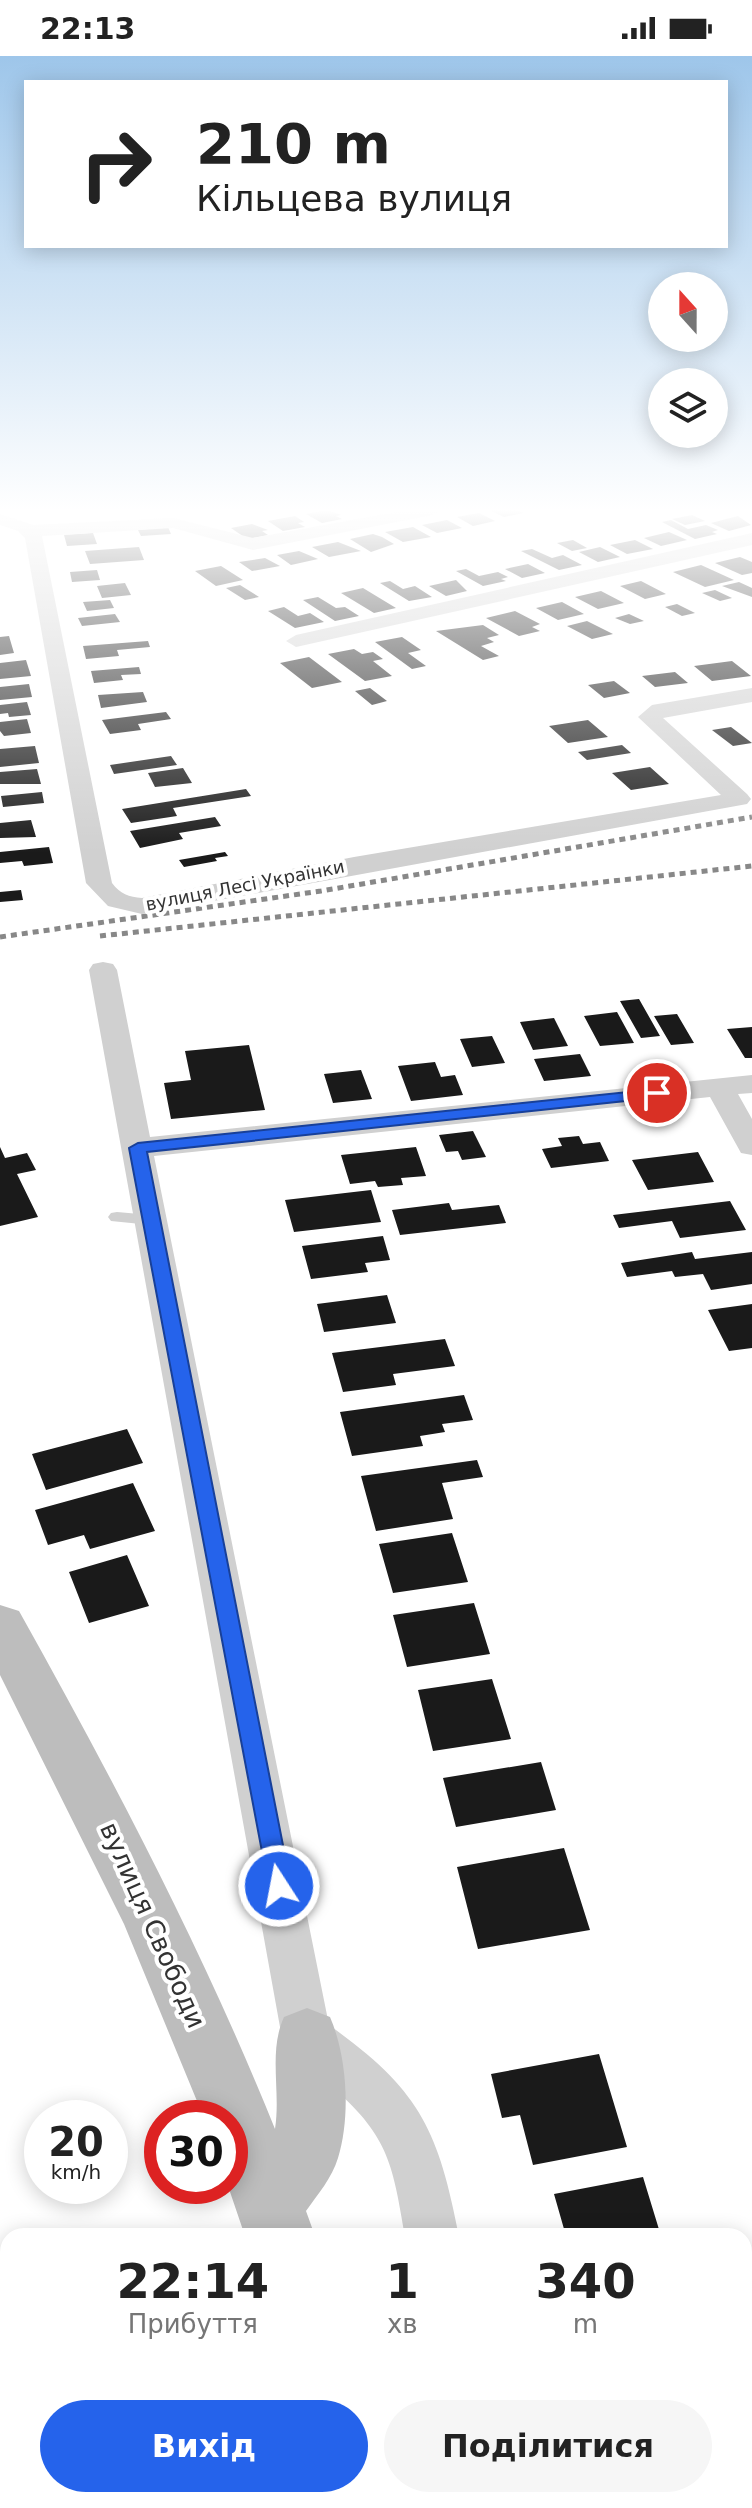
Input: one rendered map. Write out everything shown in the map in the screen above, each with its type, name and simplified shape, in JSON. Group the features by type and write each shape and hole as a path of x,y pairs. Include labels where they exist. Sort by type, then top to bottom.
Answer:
{"main road":[{"name":"вулиця Свободи","path":"0,1625 116,1839 192,2008 275,2220"},
{"path":"275,2220 305,2156 312,2107 307,2038"}],"street":[{"name":"вулиця Лесі Українки","path":"48,624 99,883 107,897 119,903 142,906 354,865 746,798"},
{"path":"296,641 370,624"},
{"path":"746,798 649,717 660,710 752,695"},
{"path":"103,970 138,1148 134,1218 307,2038 345,2066 386,2106 415,2154 430,2228"},
{"path":"138,1148 752,1084"},
{"path":"719,1087 752,1146"}],"building":[{"path":"289,624 312,624 295,628"},
{"path":"498,624 539,624 532,627 540,631 519,636"},
{"path":"594,624 613,634 592,639 567,626"},
{"path":"483,625 499,635 487,638 494,642 481,646 499,656 483,660 436,631"},
{"path":"9,636 14,653 0,655 0,637"},
{"path":"402,637 421,650 408,653 426,666 412,669 375,642"},
{"path":"148,641 150,647 117,650 119,656 86,659 83,646"},
{"path":"354,649 362,654 373,652 383,659 373,661 392,676 365,681 328,654"},
{"path":"309,657 342,682 312,688 280,663"},
{"path":"26,660 31,676 0,679 0,663"},
{"path":"732,661 751,676 712,681 694,666"},
{"path":"139,667 141,674 121,675 123,680 94,683 91,671"},
{"path":"675,672 688,683 655,687 642,676"},
{"path":"614,681 630,693 604,698 588,685"},
{"path":"29,684 32,697 0,700 0,687"},
{"path":"370,688 387,701 372,705 355,691"},
{"path":"143,692 147,702 101,708 98,695"},
{"path":"27,702 31,715 9,717 8,713 0,714 0,705"},
{"path":"166,712 171,719 138,724 141,730 110,734 102,720"},
{"path":"27,719 31,733 4,736 0,731 0,722"},
{"path":"588,720 608,737 568,743 549,726"},
{"path":"731,727 752,743 733,746 712,730"},
{"path":"622,745 631,753 587,760 578,752"},
{"path":"35,746 39,763 0,767 0,749"},
{"path":"171,756 177,765 114,774 110,765"},
{"path":"650,767 669,784 631,790 612,773"},
{"path":"183,768 192,783 155,787 148,773"},
{"path":"37,769 41,784 0,784 0,772"},
{"path":"246,789 251,796 173,808 177,816 131,823 122,809"},
{"path":"42,792 44,803 3,807 1,796"},
{"path":"215,817 221,826 179,833 183,839 140,848 130,831"},
{"path":"31,820 36,837 0,838 0,823"},
{"path":"49,847 53,863 24,866 22,861 0,863 0,852"},
{"path":"225,852 228,856 215,858 217,861 184,867 179,860"},
{"path":"21,890 23,900 0,902 0,892"},
{"path":"639,999 660,1036 641,1038 620,1001"},
{"path":"617,1012 634,1043 600,1046 584,1016"},
{"path":"677,1014 694,1043 671,1045 654,1016"},
{"path":"554,1018 568,1046 533,1050 520,1022"},
{"path":"752,1027 752,1058 745,1058 727,1029"},
{"path":"492,1036 505,1063 472,1067 460,1039"},
{"path":"249,1045 265,1110 171,1119 164,1083 191,1080 185,1051"},
{"path":"580,1054 591,1076 544,1081 534,1059"},
{"path":"435,1062 441,1077 455,1075 463,1095 411,1101 398,1066"},
{"path":"361,1070 372,1099 333,1103 324,1074"},
{"path":"473,1131 486,1157 462,1160 458,1151 446,1152 439,1135"},
{"path":"579,1136 583,1144 600,1142 609,1161 551,1168 542,1149 562,1146 558,1138"},
{"path":"0,1147 5,1158 27,1153 36,1170 17,1174 38,1217 0,1226"},
{"path":"416,1147 426,1176 401,1178 403,1185 378,1187 375,1181 350,1184 341,1155"},
{"path":"698,1152 714,1182 648,1190 632,1160"},
{"path":"371,1190 381,1222 294,1232 285,1200"},
{"path":"730,1201 746,1230 680,1238 672,1221 619,1228 613,1215"},
{"path":"449,1203 452,1210 499,1205 506,1223 400,1235 392,1210"},
{"path":"383,1236 390,1260 365,1263 368,1272 311,1279 302,1246"},
{"path":"692,1252 695,1259 752,1252 752,1284 711,1290 703,1274 675,1277 672,1271 627,1277 621,1263"},
{"path":"387,1295 396,1323 324,1332 317,1304"},
{"path":"752,1304 752,1348 729,1351 708,1310"},
{"path":"445,1339 455,1366 393,1374 396,1385 343,1392 332,1353"},
{"path":"464,1395 473,1420 442,1424 445,1432 420,1436 423,1446 352,1456 340,1412"},
{"path":"127,1429 143,1463 46,1490 32,1454"},
{"path":"477,1460 483,1477 442,1483 453,1519 376,1531 361,1476"},
{"path":"133,1483 155,1531 90,1549 84,1535 48,1545 35,1510"},
{"path":"452,1533 468,1582 393,1593 379,1544"},
{"path":"127,1555 149,1606 89,1623 69,1572"},
{"path":"474,1603 490,1654 407,1667 393,1615"},
{"path":"492,1679 511,1739 433,1751 418,1690"},
{"path":"541,1762 556,1810 456,1827 443,1778"},
{"path":"564,1848 590,1930 478,1949 457,1867"},
{"path":"599,2054 627,2147 533,2165 520,2115 502,2118 491,2074"},
{"path":"643,2177 659,2228 564,2228 554,2194"}],"railway":[{"path":"0,937 321,891 752,817"},
{"path":"100,936 752,866"}],"route":[{"path":"279,1886 138,1148 657,1093"}]}
